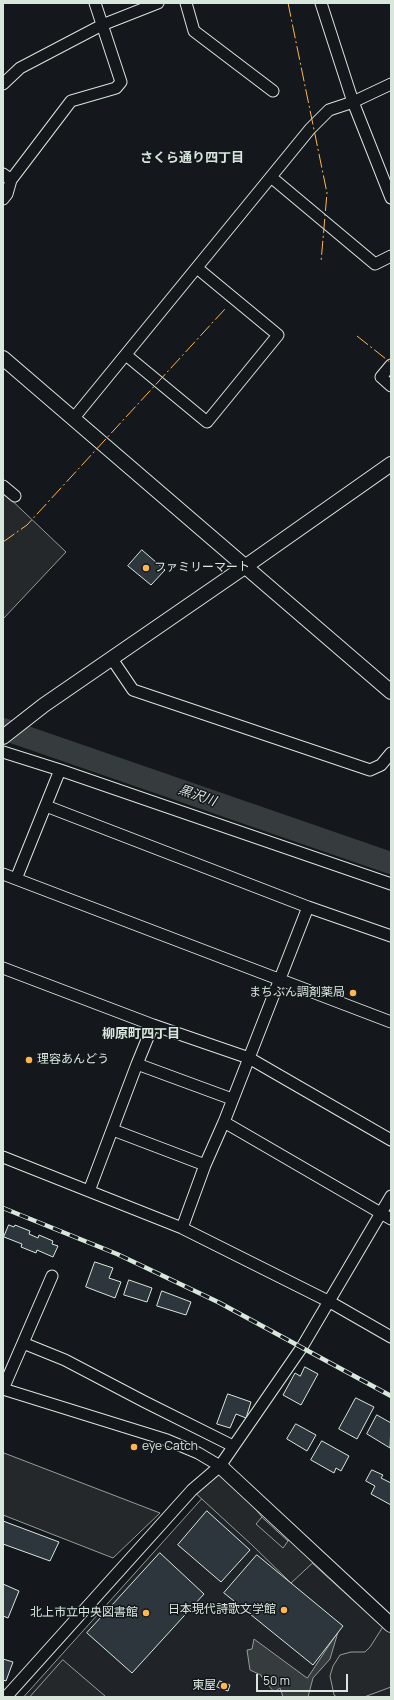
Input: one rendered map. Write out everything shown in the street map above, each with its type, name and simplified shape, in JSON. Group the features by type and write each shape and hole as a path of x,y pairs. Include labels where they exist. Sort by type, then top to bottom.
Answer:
{"street":[{"path":"3,199 7,194 7,177 71,101 116,88 121,82 95,3"},
{"path":"3,84 20,68 102,25 158,3"},
{"path":"186,3 194,31 273,91"},
{"path":"321,3 353,102 391,198"},
{"path":"73,420 310,129 329,110 353,102 391,84"},
{"path":"271,177 375,264 391,256"},
{"path":"126,355 207,422 212,416 278,335 197,268"},
{"path":"3,358 73,420 246,566 391,692"},
{"path":"391,365 381,377 391,386"},
{"path":"3,737 44,705 391,464"},
{"path":"3,486 15,496"},
{"path":"112,659 133,690 363,768 370,770 381,765 391,753"},
{"path":"3,752 60,770 391,884"},
{"path":"16,879 60,770"},
{"path":"46,806 308,907 391,936"},
{"path":"3,874 279,981 391,1022"},
{"path":"182,1228 205,1165 224,1122 308,907"},
{"path":"3,968 153,1025 249,1058 391,1140"},
{"path":"89,1191 153,1025"},
{"path":"137,1064 232,1099"},
{"path":"224,1122 391,1219"},
{"path":"112,1130 205,1165"},
{"path":"3,1157 182,1228 330,1302 391,1337"},
{"path":"6,1697 192,1490 220,1466 302,1347 330,1302 391,1196"},
{"path":"52,1276 3,1389 167,1440 198,1453 220,1466 391,1625"},
{"path":"23,1343 65,1360 233,1446"}],"shaded area":[{"path":"3,492 66,552 3,619"},
{"path":"3,1453 160,1513 113,1558 3,1515"},
{"path":"220,1466 262,1517 256,1524 283,1548 293,1534 318,1558 291,1583 192,1490"},
{"path":"220,1479 391,1635 391,1697 24,1697"},
{"path":"387,1621 391,1625 391,1687 364,1697 337,1697 334,1695 330,1676 333,1666 340,1655 351,1652 365,1652"},
{"path":"338,1632 330,1659 313,1678 308,1697 283,1697 280,1688 274,1692 261,1675 250,1670 247,1650 252,1649 254,1639 307,1678"},
{"path":"63,1660 105,1696 105,1697 30,1697"}],"building":[{"name":"ファミリーマート","path":"142,550 165,570 151,585 128,566"},
{"path":"9,1225 14,1227 15,1225 30,1231 29,1234 38,1238 39,1235 53,1241 52,1244 58,1246 53,1257 37,1250 36,1253 21,1247 22,1244 4,1237"},
{"path":"95,1262 113,1268 109,1278 121,1282 115,1298 86,1287"},
{"path":"129,1280 152,1288 147,1302 124,1295"},
{"path":"162,1291 191,1302 186,1315 157,1306"},
{"path":"305,1367 318,1374 301,1405 283,1395 295,1373 300,1376"},
{"path":"228,1394 251,1402 246,1418 236,1414 230,1428 217,1424"},
{"path":"356,1398 374,1407 357,1439 339,1429"},
{"path":"377,1415 391,1423 390,1448 367,1434"},
{"path":"296,1424 316,1435 307,1451 287,1439"},
{"path":"322,1441 349,1456 341,1471 336,1468 334,1473 311,1460"},
{"path":"372,1470 383,1475 381,1478 391,1483 391,1505 371,1494 375,1486 366,1481"},
{"path":"207,1511 250,1550 221,1582 178,1545"},
{"path":"3,1521 59,1542 50,1561 3,1544"},
{"name":"北上市立中央図書館","path":"160,1553 204,1594 132,1673 87,1633"},
{"name":"日本現代詩歌文学館","path":"257,1555 343,1626 313,1665 224,1593"},
{"path":"3,1584 19,1591 8,1618 3,1616"},
{"path":"3,1659 13,1662 6,1681 3,1680"},
{"name":"東屋","path":"220,1681 230,1685 228,1691 217,1687"}],"waterway":[{"name":"黒沢川","path":"3,729 391,863"}],"railway":[{"path":"3,1208 117,1254 218,1302 391,1396"}],"power":[{"path":"288,3 327,193 321,262"},
{"path":"3,542 27,525 225,309"},
{"path":"357,336 391,363"}],"place":[{"name":"ファミリーマート","path":"146,568"},
{"name":"まちぶん調剤薬局","path":"353,993"},
{"name":"理容あんどう","path":"29,1060"},
{"name":"eye Catch","path":"134,1447"},
{"name":"日本現代詩歌文学館","path":"284,1610"},
{"name":"北上市立中央図書館","path":"146,1613"},
{"name":"東屋","path":"224,1686"}],"district":[{"name":"さくら通り四丁目","path":"192,158"},
{"name":"柳原町四丁目","path":"141,1034"}]}
